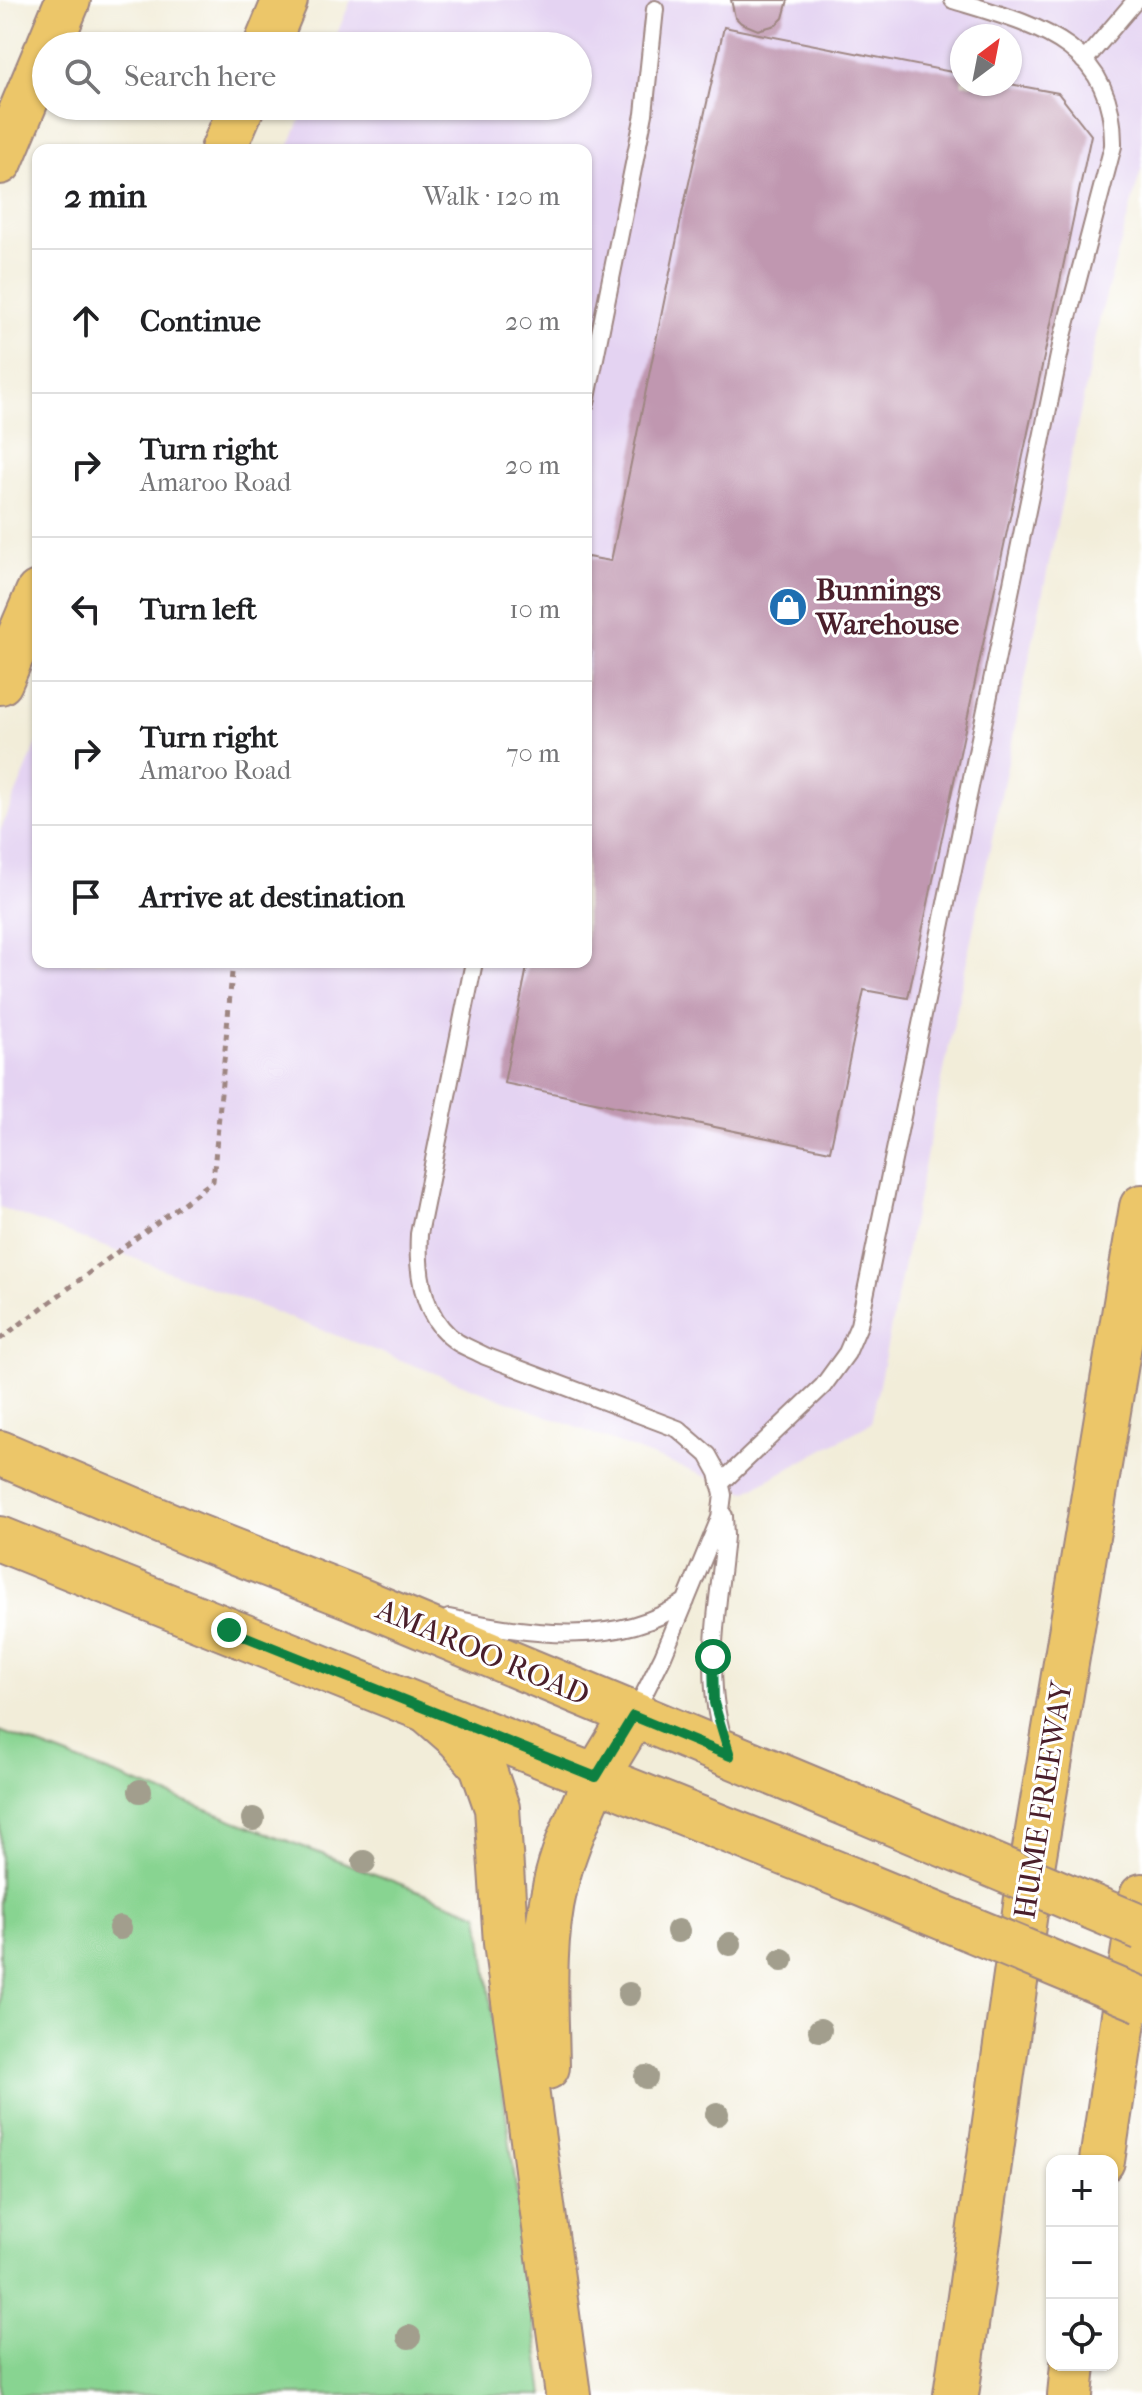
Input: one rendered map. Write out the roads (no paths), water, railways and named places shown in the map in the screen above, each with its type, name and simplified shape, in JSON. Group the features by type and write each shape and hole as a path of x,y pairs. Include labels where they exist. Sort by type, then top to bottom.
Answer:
{"main road":[{"path":"55,32 68,0"},
{"path":"272,32 285,0"},
{"path":"0,162 32,85"},
{"path":"226,144 236,120"},
{"path":"0,682 32,607"},
{"name":"HUME FREEWAY","path":"956,2395 1028,1891 1142,1207"},
{"name":"AMAROO ROAD","path":"0,1453 1142,1928"},
{"path":"8,1544 850,1879 1142,2000"},
{"path":"427,1710 459,1738 482,1765 497,1808 506,1943 568,2395"},
{"path":"553,2293 545,1968 547,1930 555,1885 596,1777 633,1716"},
{"path":"1103,2155 1142,1896"},
{"path":"1070,2395 1072,2371"}],"lane":[{"path":"633,1716 687,1600 720,1518 722,1489 823,1386 847,1353 859,1325 1063,336 1113,146 1113,118 1106,92 1084,61 1064,42 1021,21 953,0"},
{"path":"1084,61 1136,0"},
{"path":"592,373 644,114 655,9"},
{"path":"473,968 419,1234 418,1262 424,1296 442,1328 457,1342 485,1356 678,1429 708,1455 722,1489 725,1536 713,1657 714,1703 730,1756"},
{"path":"354,1598 505,1630 576,1632 618,1631 647,1623 668,1614 687,1600"}],"place":[{"name":"Bunnings Warehouse","path":"788,607"}]}
